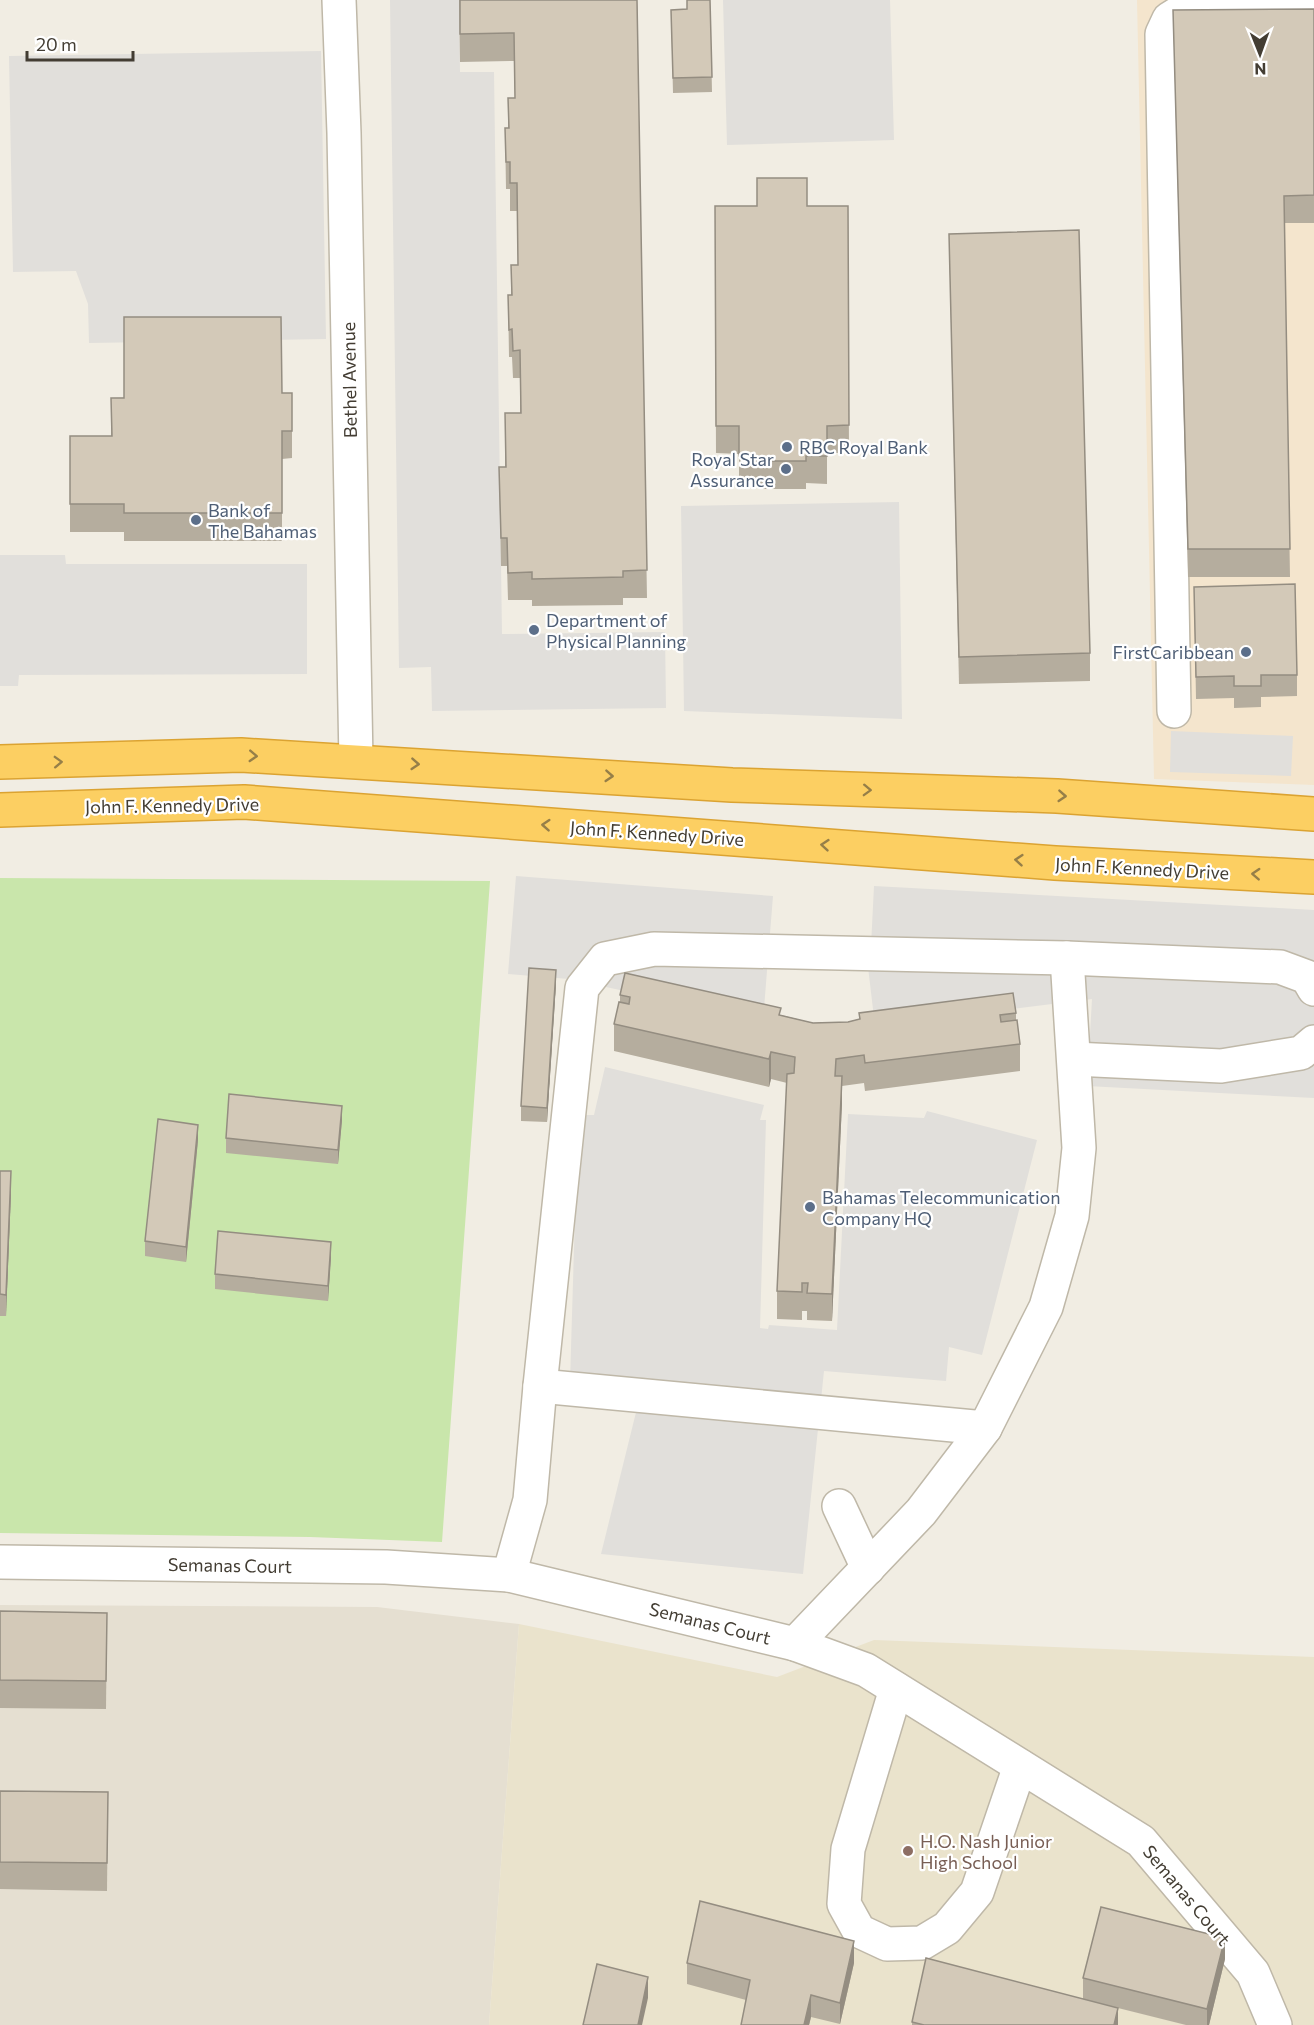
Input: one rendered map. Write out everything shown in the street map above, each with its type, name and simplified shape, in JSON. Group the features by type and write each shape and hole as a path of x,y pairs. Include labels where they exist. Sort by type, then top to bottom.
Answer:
{"highway":[{"path":"0,762 241,755 732,785 1058,796 1314,814"},
{"name":"John F. Kennedy Drive","path":"0,810 244,802 1055,863 1314,877"}],"street":[{"name":"Bethel Avenue","path":"339,0 344,134 356,761"},
{"path":"1174,711 1162,33 1169,19 1190,6 1314,8"},
{"path":"509,1575 530,1500 582,988 605,960 654,949 1067,958 1280,967 1307,977 1314,988"},
{"path":"795,1644 921,1512 985,1428 1046,1307 1072,1216 1079,1148 1067,958"},
{"path":"1074,1059 1221,1066 1302,1053 1314,1042"},
{"path":"540,1386 985,1428"},
{"path":"839,1506 868,1568"},
{"name":"Semanas Court","path":"0,1562 386,1567 509,1575 795,1644 866,1670 1141,1840 1253,1973 1275,2025"},
{"path":"896,1689 848,1849 844,1904 859,1931 887,1944 898,1944 922,1943 947,1928 977,1892 1020,1766"}],"shaded area":[{"path":"390,0 459,0 460,72 494,72 502,634 665,632 666,708 432,711 431,667 399,668"},
{"path":"723,0 890,0 894,140 727,145"},
{"path":"1137,0 1314,0 1314,785 1154,779"},
{"path":"321,51 326,339 89,343 88,304 76,271 13,272 9,56"},
{"path":"899,502 902,719 684,711 681,506"},
{"path":"0,555 65,555 66,564 307,564 307,674 19,675 18,686 0,686"},
{"path":"1171,731 1293,736 1291,776 1170,772"},
{"path":"516,876 773,896 763,1021 569,979 508,974"},
{"path":"874,886 1314,910 1314,1098 1087,1086 1092,999 875,1026 868,967 870,966"},
{"path":"605,1067 764,1105 760,1120 766,1120 760,1328 768,1329 769,1325 837,1330 848,1114 924,1118 927,1111 1037,1140 982,1355 949,1347 946,1381 824,1371 803,1574 601,1554 643,1384 570,1382 578,1115 594,1115"},
{"path":"0,1605 377,1607 519,1624 489,2025 0,2025"},
{"name":"H.O. Nash Junior High School","path":"519,1624 777,1677 874,1640 1314,1657 1314,2025 489,2025"}],"green space":[{"path":"0,878 490,881 442,1542 310,1537 0,1533"}],"building":[{"path":"460,0 637,0 647,570 623,571 623,577 532,579 532,572 508,573 507,538 501,538 499,467 506,467 505,413 521,413 520,350 513,351 512,329 509,330 508,295 512,295 511,265 518,265 517,183 510,183 510,162 506,162 505,128 509,128 508,98 515,98 514,33 460,34"},
{"path":"687,0 710,0 712,77 673,78 671,10 687,9"},
{"path":"1314,9 1314,195 1284,196 1290,549 1188,549 1173,10"},
{"path":"757,178 807,178 807,206 848,206 849,425 827,426 827,456 806,456 806,461 760,461 760,456 739,456 739,426 716,426 715,206 757,206"},
{"path":"1079,230 1090,653 959,657 949,234"},
{"path":"124,317 281,317 282,393 292,393 292,431 282,431 282,513 124,513 124,504 70,504 70,436 112,436 111,398 124,398"},
{"name":"FirstCaribbean","path":"1295,584 1297,675 1261,675 1261,686 1234,686 1234,676 1196,677 1194,587"},
{"path":"529,968 556,970 547,1108 521,1106"},
{"name":"Bahamas Telecommunication Company HQ","path":"625,973 781,1008 779,1015 813,1023 848,1022 860,1019 859,1013 1013,993 1016,1013 1000,1015 1001,1022 1017,1020 1020,1044 865,1063 864,1055 836,1059 835,1076 842,1076 832,1294 807,1293 808,1283 802,1283 802,1292 777,1291 787,1074 794,1073 795,1057 771,1052 769,1059 614,1024 619,1002 629,1004 630,997 620,995"},
{"path":"229,1094 342,1106 338,1150 226,1138"},
{"path":"158,1119 198,1125 186,1247 145,1241"},
{"path":"0,1171 11,1171 6,1295 0,1294"},
{"path":"218,1231 331,1242 328,1286 215,1274"},
{"path":"0,1611 107,1613 106,1681 0,1680"},
{"path":"0,1791 108,1792 107,1863 0,1862"},
{"path":"700,1901 854,1941 840,2003 811,1995 804,2025 741,2025 750,1980 687,1963"},
{"path":"1101,1907 1225,1938 1207,2009 1083,1978"},
{"path":"926,1958 1118,2008 1114,2025 924,2025 912,2022"},
{"path":"597,1964 648,1977 638,2025 583,2025"}],"place":[{"name":"RBC Royal Bank","path":"787,447"},
{"name":"Royal Star Assurance","path":"786,469"},
{"name":"Bank of The Bahamas","path":"196,520"},
{"name":"Department of Physical Planning","path":"534,630"},
{"name":"FirstCaribbean","path":"1246,652"},
{"name":"Bahamas Telecommunication Company HQ","path":"810,1207"},
{"name":"H.O. Nash Junior High School","path":"908,1851"}]}
